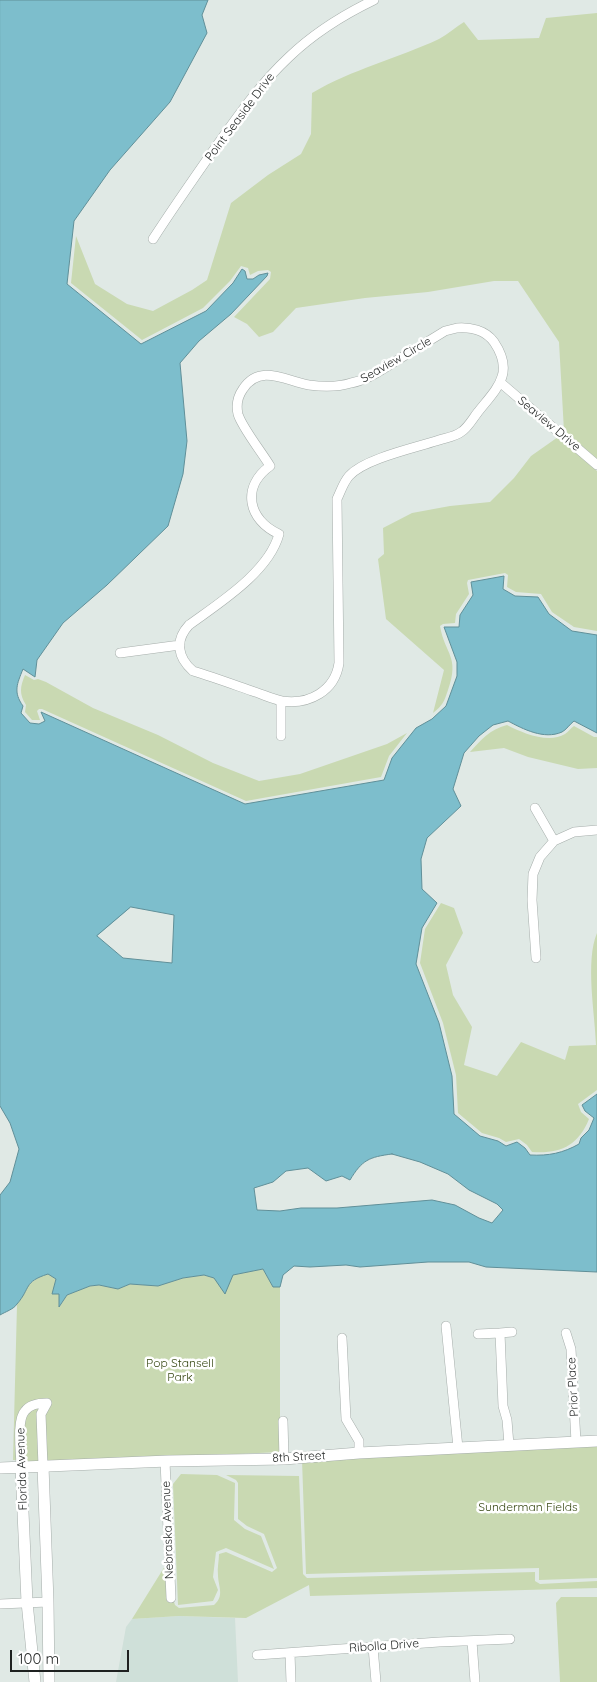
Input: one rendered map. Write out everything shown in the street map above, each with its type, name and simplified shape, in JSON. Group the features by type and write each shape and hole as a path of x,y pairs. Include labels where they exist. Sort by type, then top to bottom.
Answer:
{"street":[{"name":"Point Seaside Drive","path":"153,239 237,118 267,79 289,56 317,34 349,12 374,0"},
{"name":"Seaview Circle","path":"180,645 182,633 189,625 240,588 273,550 279,534 263,525 253,508 252,489 258,476 270,466 242,421 237,409 240,394 252,378 270,375 310,385 337,386 350,384 366,379 445,332 457,328 465,328 483,332 491,338 499,349 503,367 501,384"},
{"name":"Seaview Drive","path":"501,384 597,465"},
{"path":"120,653 180,645 181,655 193,671 281,701 297,702 315,696 326,689 334,681 338,672 337,500 348,476 363,465 461,433 501,384"},
{"path":"281,701 281,736"},
{"path":"535,808 554,841"},
{"path":"536,958 532,900 533,874 540,857 554,841 574,832 597,830"},
{"path":"446,1326 458,1448"},
{"path":"500,1332 503,1406 507,1420 509,1445"},
{"path":"478,1334 512,1332"},
{"name":"Prior Place","path":"566,1333 571,1349 576,1442"},
{"path":"342,1338 346,1419 359,1441 359,1453"},
{"name":"Florida Avenue","path":"35,1682 27,1602 20,1421 24,1411 37,1403 47,1403 41,1414 49,1682"},
{"path":"283,1421 284,1459"},
{"name":"8th Street","path":"0,1468 166,1461 284,1459 359,1453 597,1441"},
{"name":"Nebraska Avenue","path":"166,1461 171,1598"},
{"path":"0,1604 48,1602"},
{"name":"Ribolla Drive","path":"258,1656 472,1640 510,1639"},
{"path":"472,1640 474,1682"},
{"path":"374,1648 376,1682"},
{"path":"290,1653 291,1682"}],"shaded area":[{"path":"179,1616 235,1618 238,1682 116,1682 126,1627 132,1619"}],"green space":[{"path":"597,13 597,459 564,431 559,342 518,281 494,281 428,292 365,298 296,308 273,332 259,337 247,324 234,317 270,279 271,272 268,270 258,271 250,275 248,268 241,266 230,281 203,308 142,340 71,283 76,236 95,284 127,304 153,311 207,280 231,203 268,175 301,154 311,134 312,93 343,77 439,39 464,22 478,40 539,38 546,18"},
{"path":"558,437 597,471 597,631 574,627 552,612 541,594 516,592 507,587 508,575 505,573 468,580 469,594 456,614 455,623 440,626 453,670 444,700 433,713 444,670 386,619 378,559 384,554 383,528 412,513 450,506 490,502 514,478 531,456"},
{"path":"25,675 34,680 38,679 46,682 93,708 158,735 213,763 259,781 300,774 387,744 407,733 389,756 381,777 246,801 42,709 37,711 40,720 32,720 25,712 26,705 21,694"},
{"path":"507,725 528,734 544,738 559,737 574,726 597,737 597,768 578,769 528,757 504,748 470,752 491,732"},
{"path":"441,903 454,908 463,933 446,965 453,995 472,1027 464,1065 497,1076 521,1042 565,1060 569,1046 596,1045 591,973 593,945 597,933 597,1090 578,1104 581,1112 589,1119 585,1128 574,1142 559,1150 532,1152 519,1139 506,1142 482,1133 458,1113 456,1075 443,1023 420,963 425,929"},
{"name":"Pop Stansell Park","path":"263,1269 273,1287 280,1287 280,1452 46,1463 13,1460 17,1305 32,1282 48,1274 56,1279 53,1294 59,1293 60,1306 67,1295 90,1286 99,1285 118,1289 130,1284 158,1286 183,1278 204,1275 214,1278"},
{"name":"Sunderman Fields","path":"597,1443 597,1578 539,1580 539,1568 306,1574 302,1460"},
{"path":"181,1474 217,1475 235,1483 234,1520 245,1529 261,1536 274,1569 226,1548 216,1552 213,1577 218,1590 213,1601 178,1605 173,1484"},
{"path":"226,1475 299,1476 303,1574 307,1578 535,1572 535,1581 540,1584 597,1581 597,1588 310,1596 309,1585 246,1618 179,1616 132,1619 165,1566 167,1602 174,1602 179,1608 214,1605 217,1602 220,1594 219,1554 226,1552 272,1572 277,1568 264,1534 247,1526 238,1519 238,1483"},
{"path":"561,1597 597,1597 597,1682 560,1682 556,1603"}],"water":[{"path":"0,0 208,0 202,15 207,33 170,102 110,170 74,221 67,284 141,344 206,311 233,283 242,269 245,271 247,279 253,279 268,273 231,314 199,341 180,363 187,441 183,474 168,526 107,585 63,623 37,660 35,677 23,669 17,688 18,696 23,706 21,713 30,723 39,724 45,721 41,712 245,804 384,780 392,758 416,728 432,719 446,706 457,676 457,662 444,627 459,627 460,615 473,595 471,582 504,576 503,589 515,596 538,597 549,614 572,631 597,635 597,733 574,721 562,732 548,735 534,732 508,721 493,725 479,736 464,753 453,789 461,806 427,838 421,859 422,889 437,903 422,928 416,964 439,1023 452,1076 454,1114 480,1136 498,1141 506,1146 517,1142 530,1155 543,1155 567,1150 579,1144 581,1138 589,1130 594,1118 585,1111 582,1105 597,1094 597,1272 486,1267 469,1262 428,1262 360,1267 346,1265 294,1266 283,1275 280,1287 273,1287 263,1269 233,1275 225,1294 214,1278 204,1275 183,1278 158,1286 130,1284 118,1289 99,1285 90,1286 67,1295 59,1307 59,1294 52,1294 56,1279 48,1274 31,1283 16,1306 0,1315 0,1195 10,1182 19,1149 10,1123 0,1106","holes":["131,907 174,915 172,963 123,958 97,936","392,1154 420,1162 448,1174 469,1190 497,1204 503,1210 492,1223 455,1205 432,1200 337,1208 301,1208 280,1211 257,1210 254,1188 273,1182 286,1171 308,1168 326,1181 342,1176 350,1180 362,1164 372,1158"]}]}
